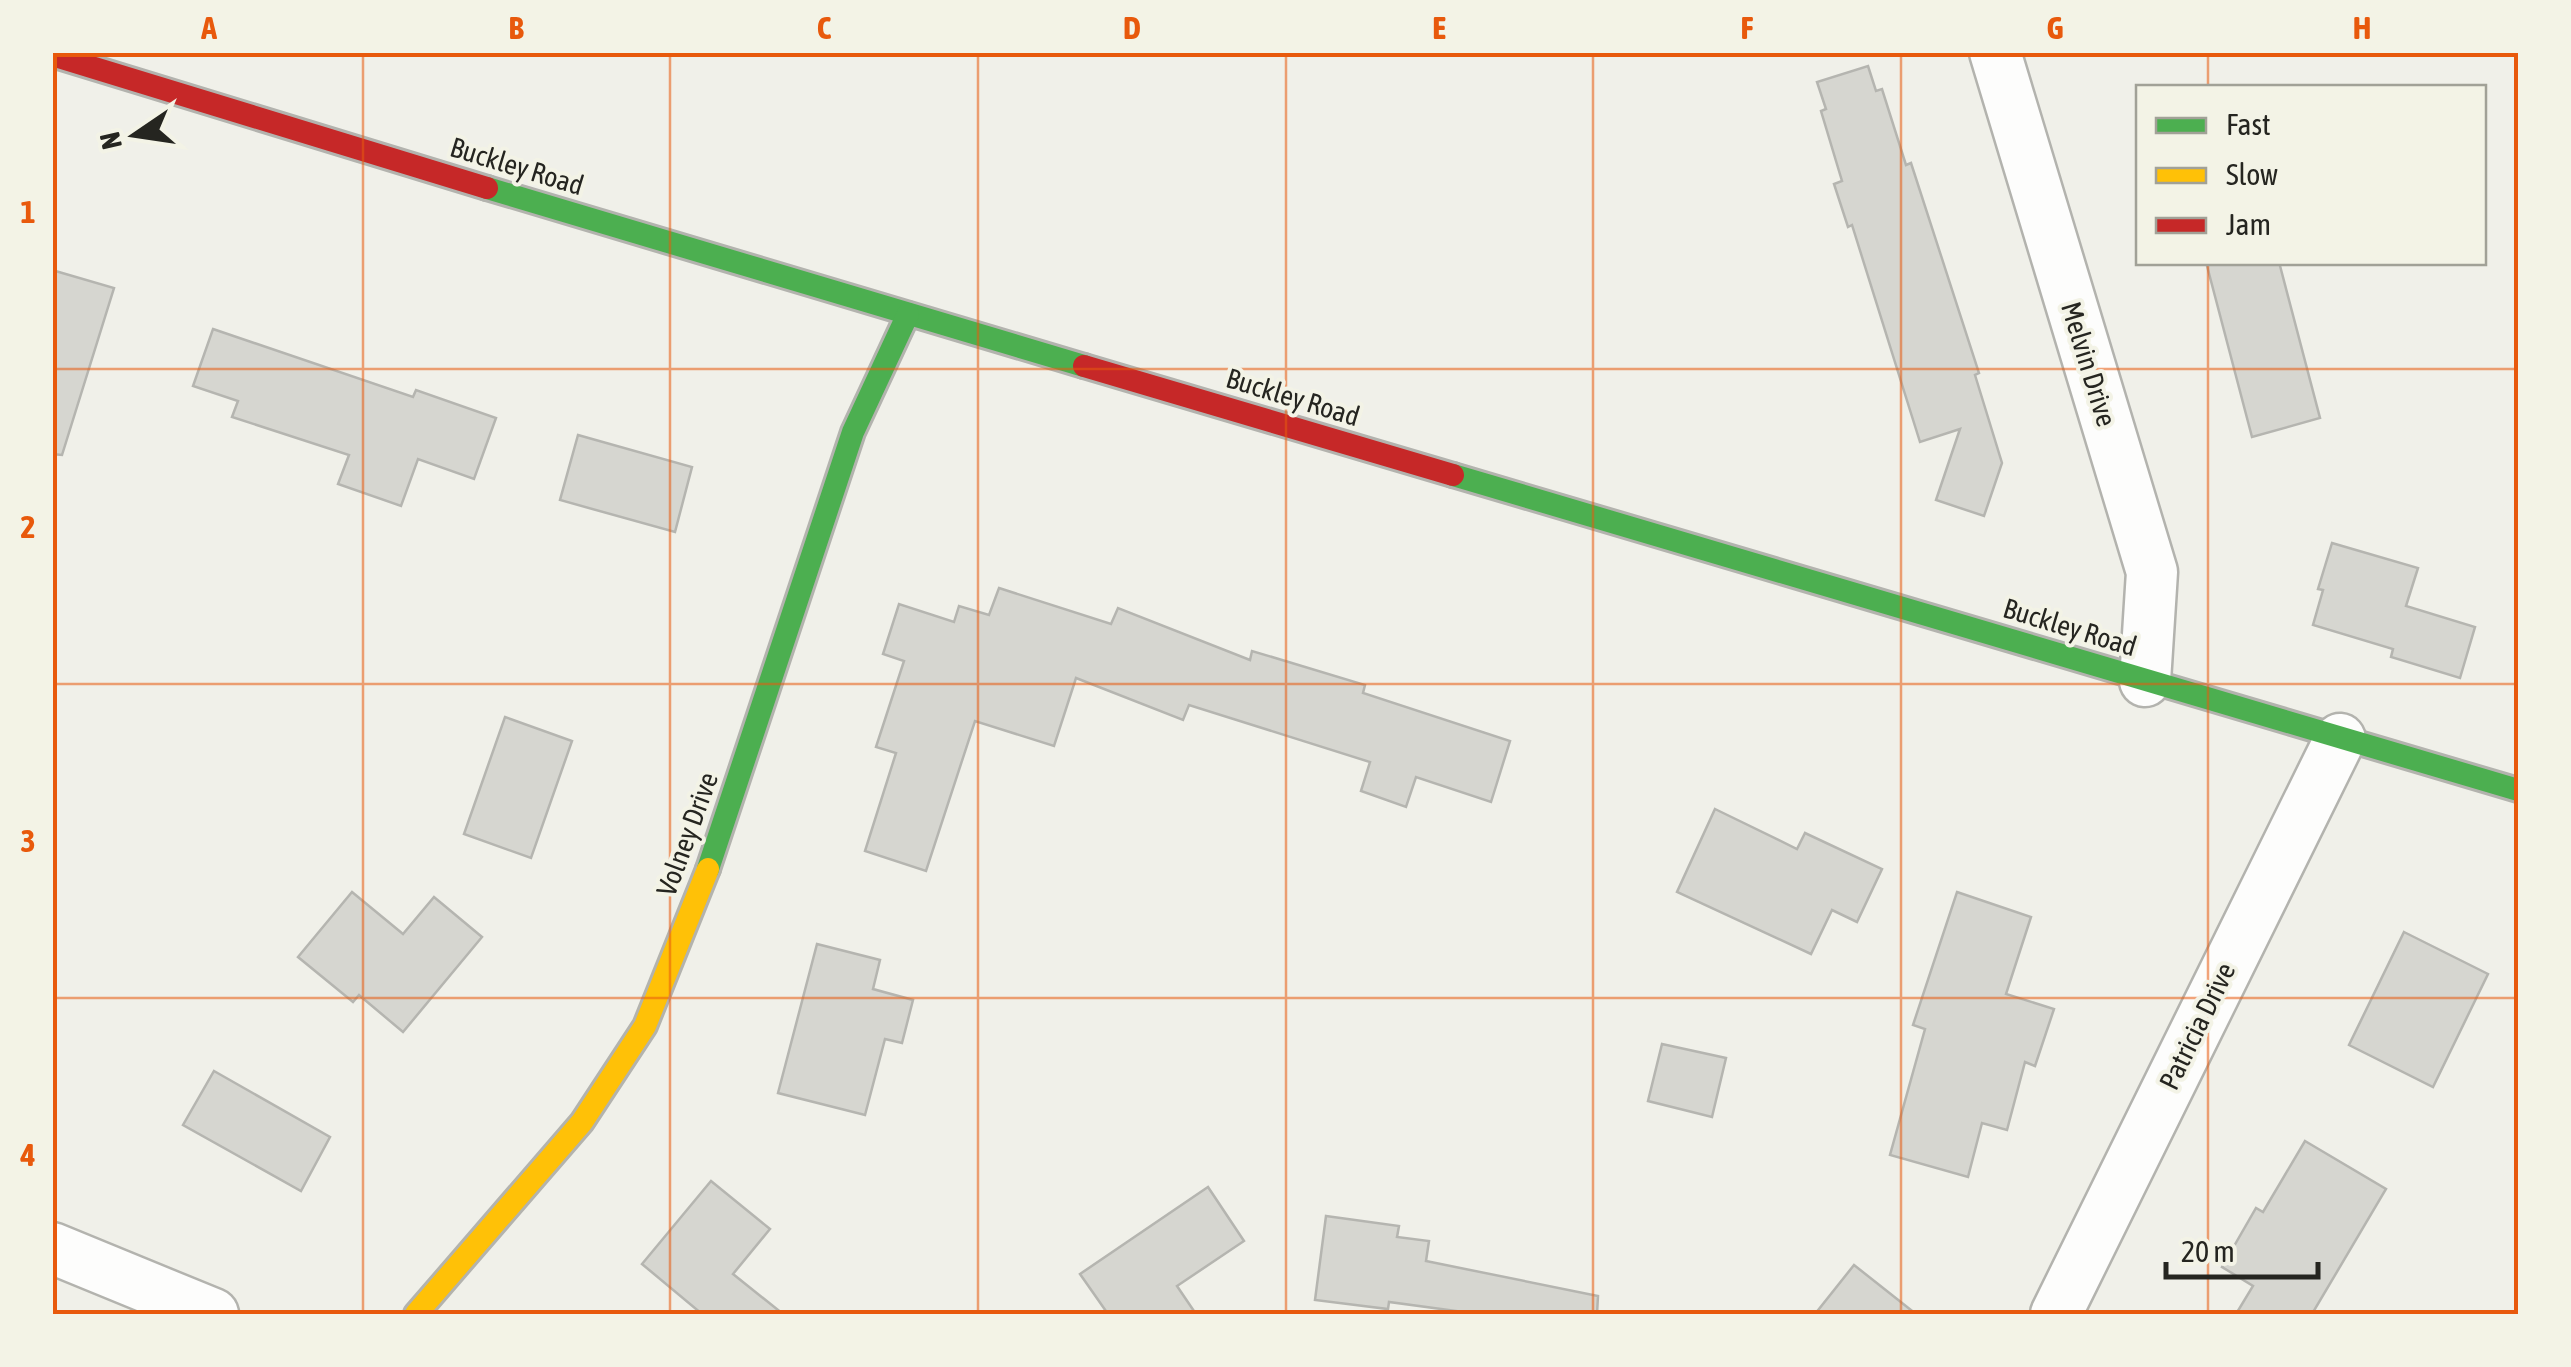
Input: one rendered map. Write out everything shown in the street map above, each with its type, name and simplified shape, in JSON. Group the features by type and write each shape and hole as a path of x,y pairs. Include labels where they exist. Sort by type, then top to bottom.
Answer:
{"street":[{"name":"Melvin Drive","path":"1996,52 2152,572 2145,681"},
{"name":"Buckley Road","path":"52,55 908,314 2518,790"},
{"name":"Volney Drive","path":"416,1314 582,1122 645,1026 714,854 853,432 908,314"},
{"name":"Patricia Drive","path":"2056,1314 2340,739"},
{"path":"52,1248 213,1314"}],"building":[{"path":"1868,66 1876,91 1882,89 1906,165 1911,163 1979,373 1975,375 2002,463 1984,516 1936,500 1960,429 1920,442 1852,225 1848,227 1834,184 1842,181 1821,111 1826,109 1817,82"},
{"path":"2207,265 2280,265 2320,418 2252,437"},
{"path":"52,270 114,288 62,455 52,454"},
{"path":"213,329 413,397 416,390 496,418 474,479 418,459 401,506 338,484 349,455 232,417 238,401 193,386"},
{"path":"578,435 692,467 675,532 560,500"},
{"path":"2332,543 2418,568 2406,606 2475,627 2460,678 2391,657 2393,649 2313,625 2323,590 2318,589"},
{"path":"999,588 1111,624 1118,608 1250,660 1252,651 1365,685 1363,693 1510,741 1491,802 1416,777 1406,807 1361,791 1370,762 1189,705 1183,720 1076,678 1054,746 975,721 926,871 865,851 896,753 876,747 904,661 883,654 899,604 954,622 959,606 989,615"},
{"path":"505,717 572,741 531,858 464,834"},
{"path":"1715,809 1797,849 1805,833 1882,869 1857,922 1832,910 1811,954 1677,892"},
{"path":"352,892 403,934 434,897 482,937 403,1032 359,995 353,1002 298,957"},
{"path":"1957,892 2031,917 2006,994 2054,1009 2035,1066 2025,1062 2007,1130 1982,1123 1968,1177 1890,1155 1925,1029 1913,1025"},
{"path":"2404,932 2488,974 2433,1087 2349,1045"},
{"path":"817,944 880,960 873,989 913,1000 902,1043 885,1039 865,1115 778,1093"},
{"path":"1662,1044 1726,1058 1712,1117 1648,1101"},
{"path":"214,1071 330,1137 301,1191 183,1125"},
{"path":"2305,1141 2386,1189 2312,1314 2236,1314 2253,1286 2222,1267 2256,1208 2263,1212"},
{"path":"711,1181 770,1229 733,1274 783,1314 702,1314 642,1264"},
{"path":"1208,1187 1244,1241 1177,1286 1196,1314 1108,1314 1080,1274"},
{"path":"1326,1216 1399,1226 1397,1237 1429,1241 1426,1261 1598,1296 1597,1314 1478,1314 1389,1302 1388,1309 1315,1300"},
{"path":"1854,1265 1916,1314 1815,1314"}],"traffic: fast":[{"path":"487,188 1084,366"},
{"path":"708,869 853,432 908,314"},
{"path":"1453,475 2518,790"}],"traffic: slow":[{"path":"416,1314 582,1122 645,1026 708,869"}],"traffic: jam":[{"path":"52,55 487,188"},
{"path":"1084,366 1453,475"}]}
